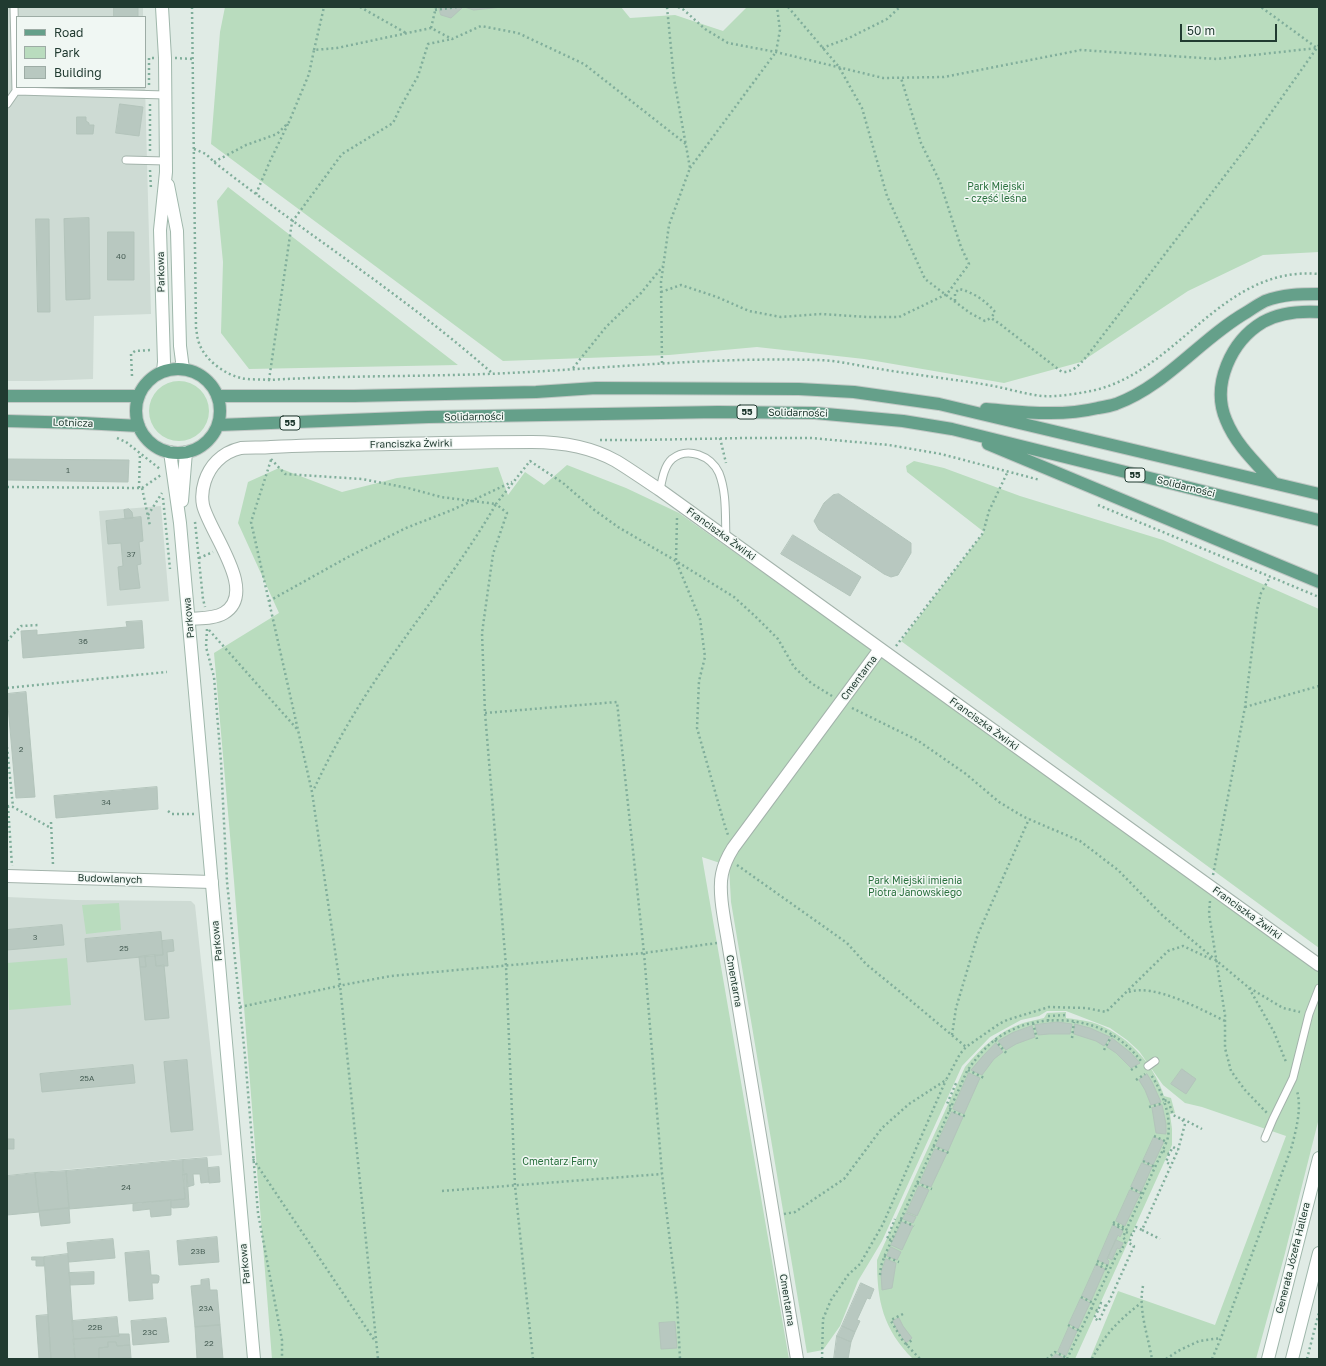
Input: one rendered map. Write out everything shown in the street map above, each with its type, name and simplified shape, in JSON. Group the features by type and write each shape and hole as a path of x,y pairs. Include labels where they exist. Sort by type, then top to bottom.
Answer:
{"main road":[{"path":"218,396 362,396 536,392 596,388 799,389 854,392 939,404 1033,413 1066,413 1092,410 1114,405 1135,396 1162,379 1238,316 1265,301 1291,294 1319,294"},
{"path":"1274,482 1243,449 1233,435 1225,418 1221,399 1222,381 1228,362 1236,348 1247,334 1263,322 1282,315 1309,311 1319,312"},
{"path":"183,369 198,373 210,382 218,396 220,415 218,425 210,438 200,447 186,452 170,452 160,449 144,436 136,416 136,406 139,396 148,381 163,371 183,369"},
{"path":"7,396 139,396"},
{"path":"939,404 1274,482 1319,494"},
{"name":"Solidarności","path":"218,425 428,417 718,412 815,412 903,421 952,429 1319,520"},
{"name":"Lotnicza","path":"7,421 139,426"},
{"path":"952,429 1319,582"}],"street":[{"name":"Parkowa","path":"162,7 166,95 166,167 160,230 163,371"},
{"name":"Parkowa","path":"166,167 177,231 180,346 183,369"},
{"name":"Franciszka Żwirki","path":"189,619 207,623 233,604 237,591 235,577 203,505 202,490 207,475 216,462 228,452 241,448 517,442 541,442 568,445 595,452 616,461 660,490 1319,965"},
{"name":"Parkowa","path":"170,452 180,522 189,619 254,1359"},
{"name":"Parkowa","path":"180,522 186,452"},
{"name":"Cmentarna","path":"797,1359 728,942 722,895 722,875 730,853 841,702 885,652"},
{"name":"Budowlanych","path":"10,876 212,882"},
{"name":"Generała Józefa Hallera","path":"1268,1359 1319,1158"},
{"path":"1292,1359 1319,1253"}],"lane":[{"path":"7,104 16,91 14,7"},
{"path":"16,91 166,95"},
{"path":"126,160 166,167"},
{"path":"660,490 665,470 672,459 682,454 693,453 704,456 712,463 718,473 724,490 726,538"},
{"path":"1265,1138 1293,1078 1309,1014 1319,988"},
{"path":"1145,1067 1155,1061"}],"path":[{"path":"192,7 196,328 199,343 205,354 214,363 227,372 241,378 268,380 492,374 712,360 818,360 989,386 1041,396 1065,395 1093,391 1116,383 1137,373 1162,355 1223,304 1249,289 1284,275 1319,274"},
{"path":"256,194 309,74 324,7"},
{"path":"360,7 407,33"},
{"path":"431,28 435,8 456,7"},
{"path":"667,7 674,79 690,168"},
{"path":"678,7 684,10 705,29 728,43 776,52 883,78 944,77 1081,50 1217,59 1318,47"},
{"path":"662,363 661,292 669,225 690,168 776,52 780,30 777,7"},
{"path":"788,7 839,67 862,108 887,196 925,279 947,294 955,301 970,313 985,321 991,318 994,312 988,303 968,291 959,289 956,293 955,301"},
{"path":"822,48 849,38 887,19 900,7"},
{"path":"1261,7 1318,47"},
{"path":"268,380 292,222 342,154 393,124 401,106 418,76 428,44 452,39 480,26 518,33 584,64 686,144"},
{"path":"314,50 337,48 431,28 452,39"},
{"path":"991,318 1062,372 1069,372 1077,368 1168,252 1318,47"},
{"path":"661,292 681,285 717,297 749,311 781,317 821,314 866,317 899,317 947,294 969,264 961,247 940,182 921,143 901,78"},
{"path":"214,162 246,145 277,134 289,122"},
{"path":"194,149 206,154 214,162 292,222 372,277 475,358 492,374"},
{"path":"572,369 606,327 642,294 663,266"},
{"path":"132,376 131,354 135,351 151,351"},
{"path":"7,487 141,488 165,473 126,442 114,436"},
{"path":"593,439 639,440 811,438 889,445 941,454 1046,483"},
{"path":"272,447 271,460 251,522 312,792 340,985 378,1359"},
{"path":"140,453 141,488 150,526"},
{"path":"271,460 285,474 362,479 408,488 441,497 496,504 507,513 493,554 482,634 486,713 506,966 515,1186 534,1359"},
{"path":"312,792 330,754 380,673 480,531 496,504 530,461 563,483 593,509 618,527 676,560 734,597 778,639 794,667 811,683 841,702 917,740 966,774 998,802 1028,819 1080,841 1118,870 1163,916 1248,987 1282,1008 1309,1014"},
{"path":"885,652 983,533 989,511 1008,472"},
{"path":"160,476 161,482"},
{"path":"268,602 367,547 406,528 514,482"},
{"path":"162,488 171,573"},
{"path":"148,516 162,493"},
{"path":"678,503 676,560 700,620 705,657 699,681 697,728 724,823 730,853 751,874 847,943 866,964 966,1047"},
{"path":"1095,504 1319,597"},
{"path":"195,517 207,623 206,647 214,677 221,762 227,882 240,1007 258,1213 282,1340 282,1359"},
{"path":"1270,577 1261,593 1257,610 1245,707 1211,887 1209,914 1225,1015 1225,1048 1231,1071 1245,1090 1273,1119"},
{"path":"207,623 299,731"},
{"path":"7,641 21,626 39,625"},
{"path":"7,688 167,672"},
{"path":"1245,707 1319,686"},
{"path":"486,713 617,702 644,953 662,1174 677,1301 680,1359"},
{"path":"7,747 13,807"},
{"path":"10,876 8,806 13,807 52,828"},
{"path":"168,811 172,814 197,814"},
{"path":"952,1036 956,1008 978,934 1028,819"},
{"path":"51,822 53,877"},
{"path":"240,1007 340,985 391,976 644,953 728,942"},
{"path":"822,1359 823,1319 831,1300 848,1275 860,1264 883,1224 946,1080 960,1054 966,1047 999,1024 1049,1007 1086,1008 1106,1012 1168,951 1183,946 1217,962"},
{"path":"1212,1359 1292,1146 1298,1122 1298,1097 1293,1078 1274,1032 1248,987"},
{"path":"1126,993 1134,990 1150,990 1166,995 1225,1021"},
{"path":"1048,1021 1048,1016 1067,1015"},
{"path":"880,1275 884,1256 949,1110 968,1070 983,1051 995,1040 1011,1031 1033,1023 1055,1020 1090,1025 1102,1029 1128,1046 1154,1079 1164,1102 1169,1135 1123,1237 1126,1241 1109,1269 1067,1359 1055,1352 1047,1359"},
{"path":"1072,1038 1074,1022"},
{"path":"1033,1023 1037,1039"},
{"path":"1104,1050 1112,1035"},
{"path":"995,1040 1007,1054"},
{"path":"1131,1070 1145,1067"},
{"path":"1136,1080 1145,1067"},
{"path":"968,1070 984,1078"},
{"path":"774,1216 795,1212 844,1179 882,1128 910,1104 946,1080"},
{"path":"951,1106 947,1104 957,1081"},
{"path":"1149,1107 1168,1100 1173,1115 1202,1129"},
{"path":"949,1110 967,1117"},
{"path":"1142,1230 1178,1150 1185,1124 1182,1119"},
{"path":"1154,1136 1167,1142"},
{"path":"933,1146 951,1154"},
{"path":"1171,1165 1166,1162 1169,1154 1173,1147 1178,1150"},
{"path":"1163,1151 1169,1154"},
{"path":"253,1159 376,1343"},
{"path":"1143,1161 1155,1167"},
{"path":"442,1191 662,1174"},
{"path":"917,1183 932,1189"},
{"path":"1131,1188 1143,1194"},
{"path":"891,1240 887,1239 895,1219"},
{"path":"900,1220 914,1226"},
{"path":"1113,1223 1132,1235"},
{"path":"1106,1306 1101,1303 1094,1318 1099,1321 1108,1304 1134,1246 1129,1243 1136,1227 1160,1239"},
{"path":"884,1256 899,1262"},
{"path":"1097,1262 1109,1269"},
{"path":"1143,1286 1141,1302 1152,1359"},
{"path":"1081,1297 1093,1303"},
{"path":"1092,1359 1110,1330 1141,1302"},
{"path":"1091,1308 1098,1311"},
{"path":"1307,1359 1319,1312"},
{"path":"903,1314 890,1320 898,1335 920,1359"},
{"path":"1068,1325 1080,1331"},
{"path":"1166,1359 1178,1351 1199,1341 1221,1338"},
{"path":"906,1344 913,1339"}],"shaded area":[{"path":"7,7 143,7 143,16 16,16 16,88 145,88 151,314 94,316 93,379 7,381"},
{"path":"161,506 169,601 107,606 99,511"},
{"path":"7,897 76,900 191,901 195,905 222,1155 7,1175"}],"green space":[{"name":"Park Miejski - część leśna","path":"225,7 621,7 630,18 675,15 723,31 747,7 1319,7 1319,252 1263,255 1188,291 1081,362 1004,383 864,359 757,347 669,355 503,361 211,144 220,32"},
{"path":"228,187 458,365 249,369 221,333 223,262 217,201"},
{"path":"173,381 185,381 196,386 204,394 209,405 207,423 196,436 185,441 173,441 162,436 154,428 149,417 149,405 154,394 162,386"},
{"path":"914,461 944,468 1020,496 1163,540 1319,609 1319,948 901,641 984,532 907,472 906,466"},
{"path":"567,465 626,488 679,513 1319,969 1319,1118 1284,1257 1256,1359 1090,1359 1118,1291 1215,1325 1286,1136 1202,1107 1185,1103 1163,1085 1139,1051 1127,1040 1110,1028 1066,1011 1047,1011 1039,1016 1021,1020 990,1037 962,1066 882,1241 858,1281 840,1326 823,1350 807,1353 731,902 729,866 702,857 789,1359 272,1359 234,881 214,653 279,613 238,523 248,482 279,468 342,492 397,478 498,467 508,495 525,472 544,485"},
{"path":"119,903 121,930 86,934 82,905"},
{"path":"67,958 71,1005 9,1010 7,963"},
{"path":"1066,1012 1066,1018 1091,1022 1115,1033 1136,1050 1145,1061 1153,1072 1164,1096 1171,1098 1175,1113 1170,1114 1172,1145 1075,1359 913,1359 895,1337 884,1314 878,1289 877,1260 965,1067 977,1053 998,1035 1014,1026 1044,1018 1047,1013"}],"building":[{"path":"114,7 138,7 138,16 114,16"},
{"path":"439,7 463,7 451,18 441,15"},
{"path":"465,7 502,7 474,10"},
{"path":"120,104 143,107 139,136 116,133"},
{"path":"77,117 86,117 86,121 89,125 94,125 93,134 77,134"},
{"path":"89,218 90,299 66,300 64,219"},
{"path":"36,219 49,219 50,312 38,312"},
{"path":"108,232 134,232 134,280 108,280"},
{"path":"7,459 129,460 128,482 7,480"},
{"path":"839,494 911,543 911,553 898,575 891,577 884,574 819,530 814,521 824,503 833,495"},
{"path":"129,509 132,512 133,518 125,519 124,510"},
{"path":"141,517 143,541 139,542 141,564 137,565 140,588 120,590 118,567 123,566 121,543 108,544 106,521"},
{"path":"793,535 861,577 850,596 781,554"},
{"path":"142,621 144,648 23,658 21,631 37,630 37,635 127,627 126,622"},
{"path":"26,692 35,797 16,798 7,694"},
{"path":"157,787 158,809 56,818 54,796"},
{"path":"62,925 64,945 7,950 7,930"},
{"path":"161,932 163,955 87,962 85,939"},
{"path":"173,940 174,951 167,952 168,966 156,966 155,955 163,955 162,941"},
{"path":"155,955 156,966 164,965 169,1018 145,1020 140,967 146,967 145,956"},
{"path":"145,956 146,967 140,967 139,957"},
{"path":"1058,1022 1072,1024 1070,1034 1038,1035 1035,1025"},
{"path":"1075,1024 1090,1028 1110,1037 1104,1046 1096,1041 1074,1034"},
{"path":"1032,1026 1035,1037 1016,1044 1006,1050 998,1041 1012,1033"},
{"path":"1112,1038 1131,1053 1140,1063 1131,1068 1116,1053 1107,1047"},
{"path":"996,1043 1003,1052 994,1059 982,1075 971,1070 983,1056"},
{"path":"187,1060 193,1130 171,1132 164,1062"},
{"path":"133,1065 135,1083 42,1092 40,1074"},
{"path":"1182,1069 1196,1079 1186,1094 1171,1084"},
{"path":"969,1073 980,1078 964,1114 953,1109"},
{"path":"1147,1074 1161,1102 1151,1105 1139,1080"},
{"path":"1162,1105 1166,1124 1166,1134 1156,1133 1152,1108"},
{"path":"952,1112 963,1117 948,1151 936,1146"},
{"path":"1154,1137 1164,1141 1153,1165 1143,1161"},
{"path":"7,1139 14,1139 14,1149 7,1149"},
{"path":"935,1149 947,1153 931,1187 920,1183"},
{"path":"207,1158 209,1182 201,1183 200,1174 193,1174 194,1185 187,1187 187,1174 183,1175 183,1160"},
{"path":"183,1160 185,1199 69,1209 66,1171"},
{"path":"1142,1163 1152,1167 1141,1192 1131,1187"},
{"path":"219,1167 220,1182 209,1183 208,1168"},
{"path":"66,1171 69,1208 39,1211 35,1173"},
{"path":"35,1173 39,1212 7,1215 7,1176"},
{"path":"187,1174 189,1205 188,1207 173,1208 171,1207 171,1200 185,1199 183,1175"},
{"path":"919,1186 929,1190 917,1216 907,1212"},
{"path":"1130,1190 1140,1194 1125,1226 1116,1221"},
{"path":"171,1200 171,1215 151,1217 150,1209 133,1211 133,1204"},
{"path":"69,1208 70,1223 41,1226 39,1211"},
{"path":"906,1213 916,1217 913,1223 903,1219"},
{"path":"902,1222 913,1226 902,1250 891,1245"},
{"path":"1113,1225 1123,1231 1120,1237 1118,1235 1107,1259 1109,1261 1108,1265 1098,1260"},
{"path":"217,1237 219,1262 179,1265 177,1241"},
{"path":"113,1239 115,1258 69,1262 67,1243"},
{"path":"1116,1240 1123,1243 1120,1249 1117,1248 1112,1260 1108,1258"},
{"path":"891,1247 901,1252 897,1260 887,1256"},
{"path":"149,1251 151,1275 159,1276 158,1283 152,1283 153,1299 129,1301 125,1253"},
{"path":"68,1254 75,1359 51,1359 44,1257"},
{"path":"32,1257 44,1257 44,1266 36,1266 36,1260 32,1260"},
{"path":"886,1259 896,1263 892,1288 882,1290 881,1273"},
{"path":"1096,1265 1105,1269 1091,1301 1082,1296"},
{"path":"94,1272 94,1284 70,1285 69,1273"},
{"path":"209,1279 210,1290 217,1290 220,1325 195,1327 191,1286 201,1285 201,1280"},
{"path":"861,1283 874,1289 870,1299 867,1298 857,1320 860,1321 855,1332 842,1326"},
{"path":"1081,1298 1090,1303 1078,1329 1069,1324"},
{"path":"48,1315 51,1359 39,1359 36,1316"},
{"path":"117,1317 119,1336 73,1339 72,1321"},
{"path":"166,1318 169,1342 133,1345 131,1321"},
{"path":"899,1318 912,1338 906,1343 893,1321"},
{"path":"675,1322 677,1348 661,1349 659,1323"},
{"path":"220,1325 223,1359 197,1359 195,1327"},
{"path":"842,1326 855,1332 851,1342 837,1336"},
{"path":"1069,1327 1077,1331 1066,1356 1058,1352"},
{"path":"119,1334 129,1334 130,1345 117,1346 116,1342 108,1342 108,1347 99,1348 99,1359 75,1359 73,1339 119,1336"},
{"path":"837,1336 851,1342 848,1359 834,1359"},
{"path":"108,1342 116,1342 117,1346 130,1345 131,1358 99,1359 99,1348 108,1347"},
{"path":"1056,1354 1064,1358 1064,1359 1051,1359"}],"park label":[{"name":"Park Miejski imienia Piotra Janowskiego","path":"915,886"},
{"name":"Cmentarz Farny","path":"560,1162"}]}
